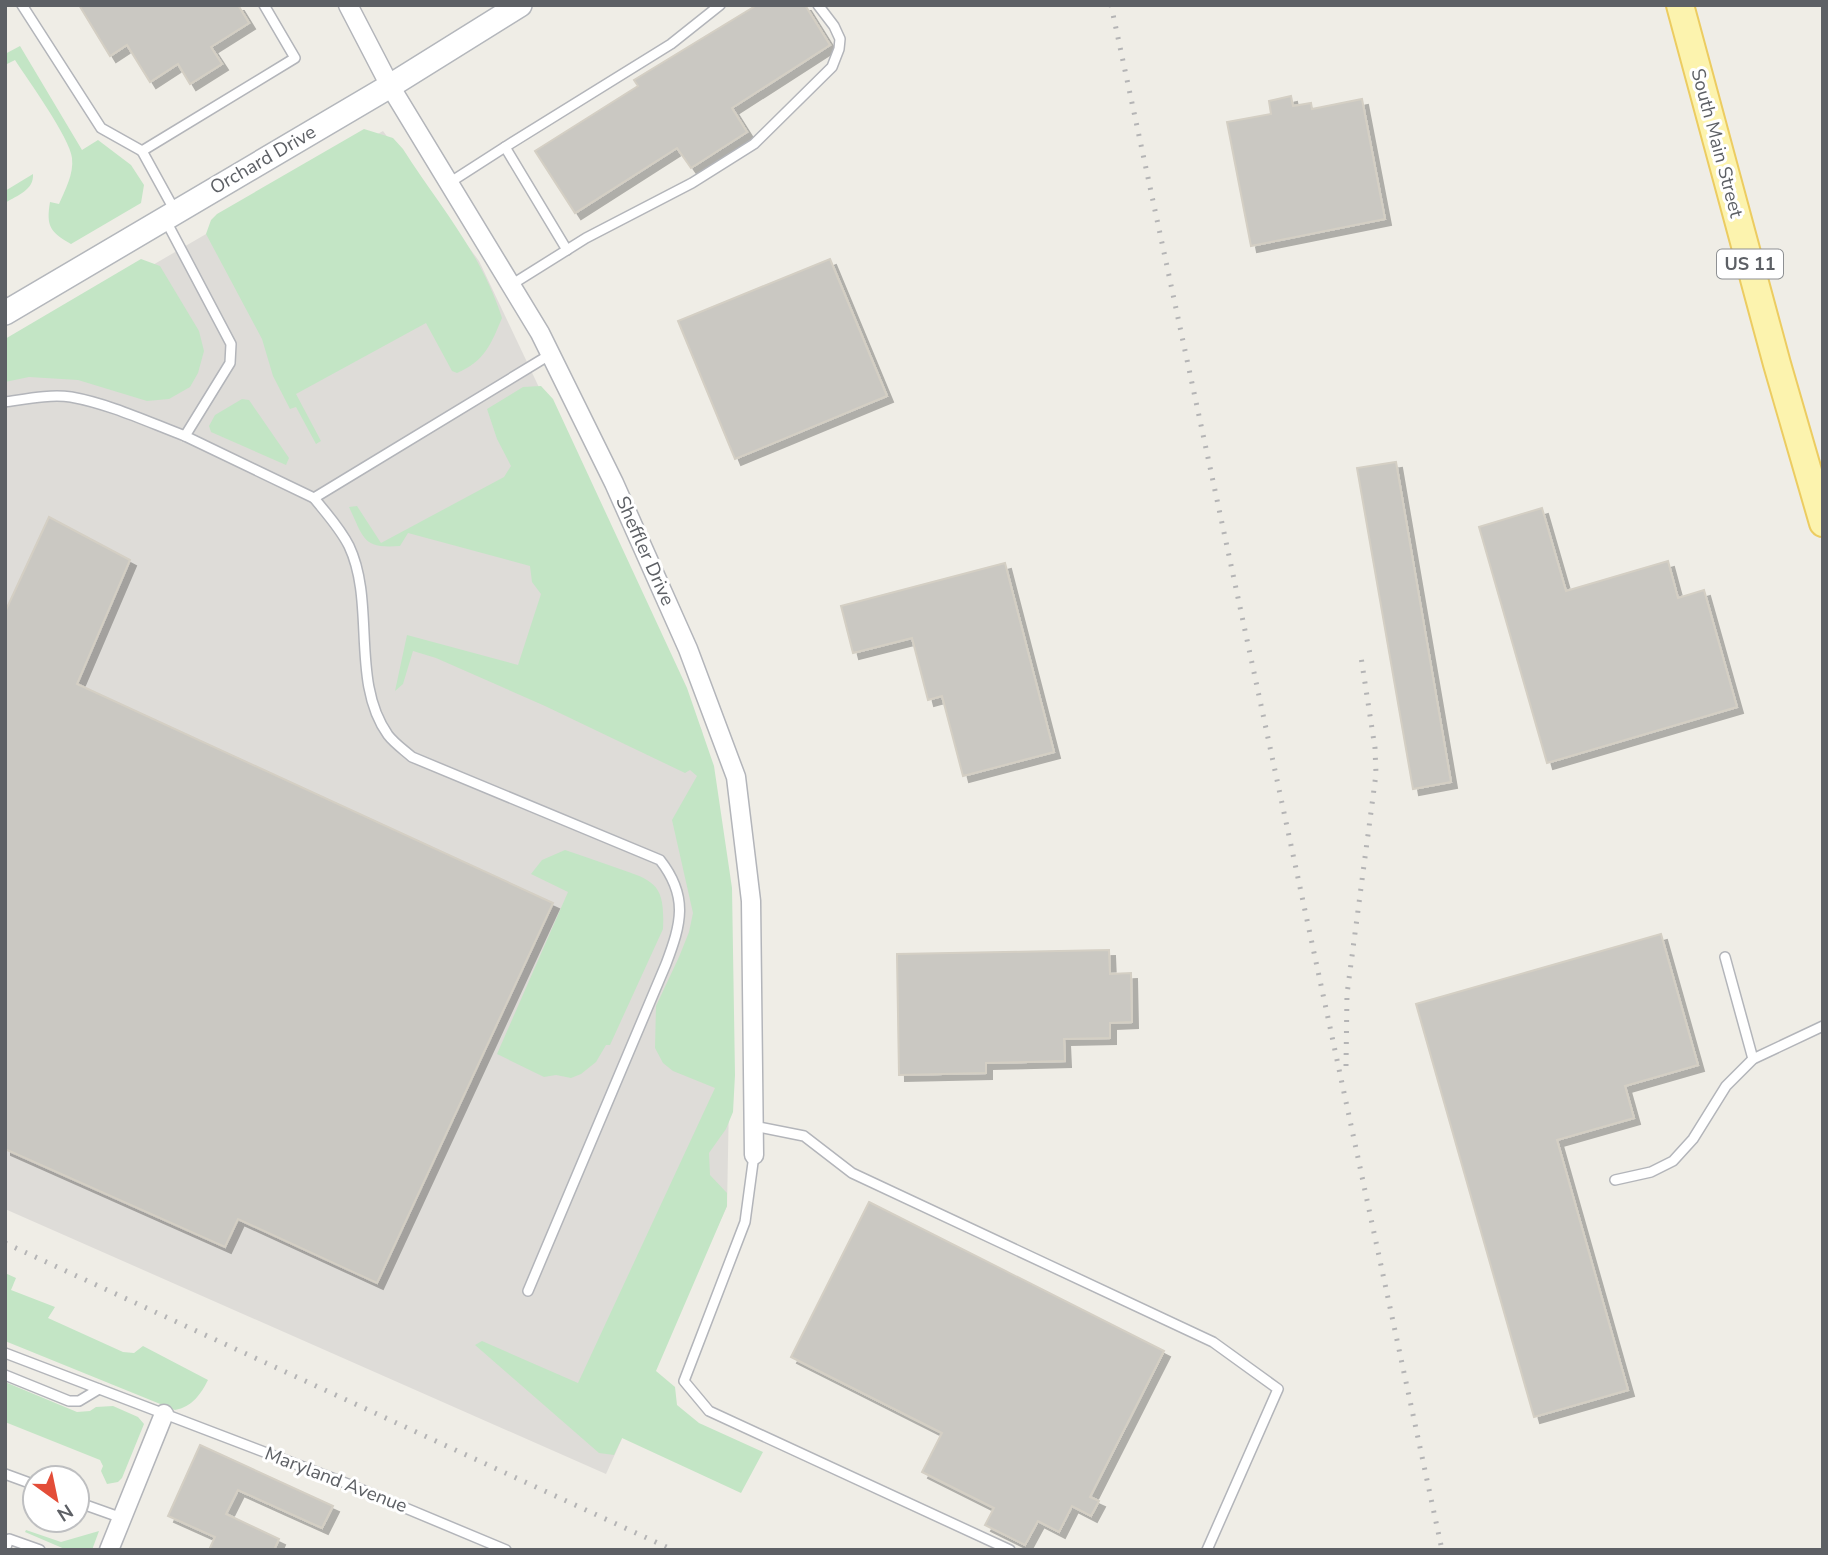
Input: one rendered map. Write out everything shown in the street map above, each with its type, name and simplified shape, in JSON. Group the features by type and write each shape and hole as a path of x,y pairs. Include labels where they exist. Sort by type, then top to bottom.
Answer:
{"main road":[{"name":"South Main Street","path":"1680,5 1823,523"}],"street":[{"name":"Sheffler Drive","path":"348,5 390,86 551,354 614,483 688,649 736,777 751,901 754,1154"},
{"name":"Orchard Drive","path":"5,313 390,86 520,5"},
{"path":"109,1550 164,1414"}],"lane":[{"path":"22,5 100,128 142,151 231,344 230,363 186,436"},
{"path":"142,151 295,58 264,5"},
{"path":"449,183 671,44 720,5"},
{"path":"511,285 568,250 692,183 754,144 832,67 840,39 818,5"},
{"path":"505,147 568,250"},
{"path":"314,498 551,354"},
{"path":"5,402 46,396 70,397 113,408 186,436 314,498 349,547 358,576 370,690 389,736 412,757 660,860 671,874 680,907 679,929 528,1291"},
{"path":"1725,957 1753,1059"},
{"path":"1615,1180 1651,1172 1673,1161 1693,1139 1726,1086 1753,1059 1823,1026"},
{"path":"754,1126 804,1136 852,1172 1213,1342 1278,1389 1207,1550"},
{"path":"754,1154 745,1222 684,1381 709,1412 1010,1550"},
{"name":"Maryland Avenue","path":"5,1353 348,1484 506,1550"},
{"path":"5,1375 69,1401 79,1401 99,1389"},
{"path":"91,1507 122,1518"},
{"path":"5,1550 9,1539 40,1550"}],"shaded area":[{"path":"383,131 479,261 702,731 732,943 727,1206 606,1474 5,1209 5,351"}],"green space":[{"path":"20,46 82,150 98,140 131,165 144,185 141,203 71,244 58,236 49,223 50,202 59,204 72,170 70,149 57,123 15,60 5,65 5,54"},
{"path":"364,129 393,138 403,149 471,251 502,318 481,357 457,373 452,371 426,323 296,394 321,441 316,444 296,407 290,409 273,376 262,339 206,234 211,220 217,214"},
{"path":"33,174 28,188 5,203 5,191"},
{"path":"141,259 160,266 199,331 204,351 198,373 190,387 169,399 147,401 78,380 29,377 5,382 5,339"},
{"path":"541,386 553,399 687,688 714,766 732,888 735,1075 733,1112 726,1129 709,1153 710,1175 727,1193 727,1206 656,1371 675,1387 677,1405 699,1423 763,1452 741,1493 622,1438 614,1455 599,1453 475,1345 482,1341 578,1383 715,1088 673,1071 663,1063 655,1048 656,1006 689,932 693,913 672,820 697,776 690,770 685,773 545,706 436,658 413,651 403,684 395,691 407,635 518,665 541,594 532,582 530,566 408,533 400,546 378,546 371,543 362,534 349,507 357,506 381,543 504,477 511,466 497,439 487,409 523,387"},
{"path":"242,399 249,400 289,458 286,465 211,432 209,426 215,415"},
{"path":"565,850 649,881 660,894 663,914 663,929 610,1045 606,1045 596,1062 571,1078 556,1075 544,1077 497,1054 568,892 531,874 542,860"},
{"path":"5,1273 16,1278 11,1290 55,1307 48,1318 123,1352 134,1353 143,1346 208,1380 191,1403 175,1410 5,1341"},
{"path":"5,1382 77,1412 113,1406 138,1417 144,1424 122,1478 118,1482 107,1484 101,1471 103,1466 100,1460 5,1422"},
{"path":"99,1531 92,1550 67,1550 30,1534 61,1542"}],"building":[{"path":"79,5 238,5 249,23 211,47 222,64 190,84 178,64 150,82 127,45 110,56"},
{"path":"757,5 805,5 830,45 732,108 747,132 691,168 677,148 575,213 535,151 638,86 634,80"},
{"path":"1291,96 1293,106 1311,103 1312,109 1362,99 1385,219 1251,246 1227,122 1271,114 1269,101"},
{"path":"830,259 887,396 735,459 678,321"},
{"path":"1396,462 1451,782 1413,789 1357,468"},
{"path":"1542,508 1566,591 1668,561 1678,598 1704,590 1737,707 1547,763 1479,527"},
{"path":"49,517 130,560 77,684 553,903 377,1283 238,1219 225,1247 5,1149 5,612"},
{"path":"1005,563 1054,752 963,776 942,696 928,700 912,638 853,653 841,606"},
{"path":"1661,934 1698,1065 1625,1086 1634,1118 1557,1140 1628,1390 1534,1417 1416,1004"},
{"path":"1109,950 1110,974 1131,973 1132,1022 1110,1023 1110,1038 1064,1039 1065,1061 986,1063 986,1073 899,1075 897,954"},
{"path":"869,1202 1164,1351 1090,1497 1099,1501 1091,1516 1072,1506 1059,1532 1038,1521 1025,1545 985,1525 994,1508 922,1472 942,1433 791,1357"},
{"path":"200,1445 333,1506 322,1528 238,1490 226,1514 279,1539 274,1550 209,1550 215,1537 168,1516"}],"railway":[{"path":"1111,5 1442,1550"},
{"path":"1346,1066 1347,994 1376,774 1375,748 1361,657"},
{"path":"5,1243 673,1550"}]}
